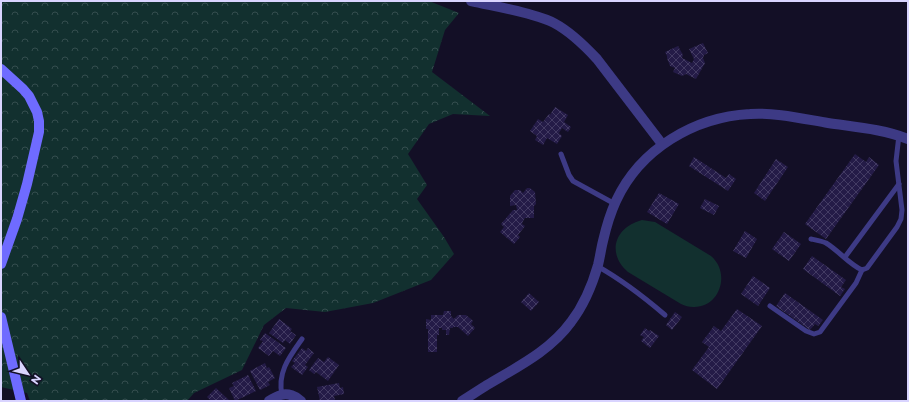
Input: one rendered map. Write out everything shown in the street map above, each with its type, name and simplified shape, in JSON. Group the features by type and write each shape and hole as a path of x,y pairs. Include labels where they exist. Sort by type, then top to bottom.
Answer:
{"street":[{"path":"471,1 541,17 564,29 589,50 597,59 662,144"},
{"path":"1,69 29,96 37,112 39,132 17,219 1,264"},
{"path":"462,401 540,353 557,339 570,324 586,298 598,266 602,241 608,220 624,186 636,170 662,144 698,125 719,118 752,114 811,120 880,131 904,137"},
{"path":"1,318 20,401"},
{"path":"269,401 282,395 291,395 301,401"}],"lane":[{"path":"770,306 806,331 814,334 820,332 856,283 862,270 867,268 897,227 901,219 902,210 896,160 904,137"},
{"path":"561,154 573,181 615,204"},
{"path":"845,257 899,184"},
{"path":"811,239 825,243 862,270"},
{"path":"598,266 613,274 647,299 665,315"},
{"path":"282,395 280,386 284,367 302,339"}],"green space":[{"path":"1,1 429,1 459,13 445,30 432,72 490,116 453,114 429,124 408,154 427,185 417,199 454,254 431,280 373,303 325,312 286,308 264,325 242,370 194,393 187,401 30,401 27,393 1,387"},
{"path":"642,220 655,222 711,256 717,263 720,271 720,288 716,296 710,302 702,306 693,307 682,305 628,272 621,265 617,257 616,249 620,235 625,228"}],"building":[{"path":"703,43 708,53 704,55 703,58 705,63 696,79 686,74 682,76 673,72 675,68 670,66 665,52 678,46 683,55 682,58 692,63 694,59 689,49"},
{"path":"555,107 568,115 564,122 571,127 568,132 562,128 559,133 562,136 557,144 547,138 543,145 535,140 537,136 530,131 538,119 543,122"},
{"path":"855,154 866,162 869,157 879,165 826,239 805,224"},
{"path":"694,157 726,178 729,174 736,179 728,191 689,166"},
{"path":"776,159 788,167 765,201 754,193"},
{"path":"527,188 530,188 535,192 536,204 534,206 534,218 525,218 522,224 525,226 518,235 520,237 514,244 500,232 504,227 501,224 513,210 517,210 516,205 510,206 510,196 515,190 520,190 523,193"},
{"path":"659,193 679,204 667,224 647,212"},
{"path":"705,199 719,206 714,215 700,208"},
{"path":"745,231 757,239 746,258 733,251"},
{"path":"784,232 801,244 789,261 772,249"},
{"path":"812,256 846,280 841,287 845,289 840,296 803,269"},
{"path":"753,276 770,288 758,306 741,294"},
{"path":"529,293 539,302 531,311 521,302"},
{"path":"785,293 823,320 818,326 815,324 810,330 776,306"},
{"path":"737,309 762,326 717,389 692,370 709,347 702,342 714,326 721,331"},
{"path":"444,311 451,311 451,316 454,319 458,315 466,315 473,321 471,324 475,328 468,336 458,327 450,328 449,335 446,335 446,330 439,328 439,335 437,335 437,352 428,352 428,329 426,329 426,319 431,320 431,315 443,315"},
{"path":"675,312 682,317 672,330 666,325"},
{"path":"279,319 292,329 290,331 296,335 290,344 285,340 283,343 269,333"},
{"path":"645,328 659,336 650,348 641,341 644,337 640,335"},
{"path":"265,333 286,348 280,356 273,351 269,356 258,348 263,341 260,340"},
{"path":"302,348 306,351 308,348 314,353 305,365 308,367 302,375 291,367 295,363 292,361"},
{"path":"328,357 339,365 328,381 316,372 314,374 309,370 318,358 324,362"},
{"path":"265,363 275,378 268,382 270,385 260,390 250,371"},
{"path":"248,375 256,391 235,401 229,388 234,386 232,383"},
{"path":"339,383 340,388 343,387 344,394 334,396 335,400 320,401 317,387"},
{"path":"216,388 230,401 211,401 207,397"}]}
